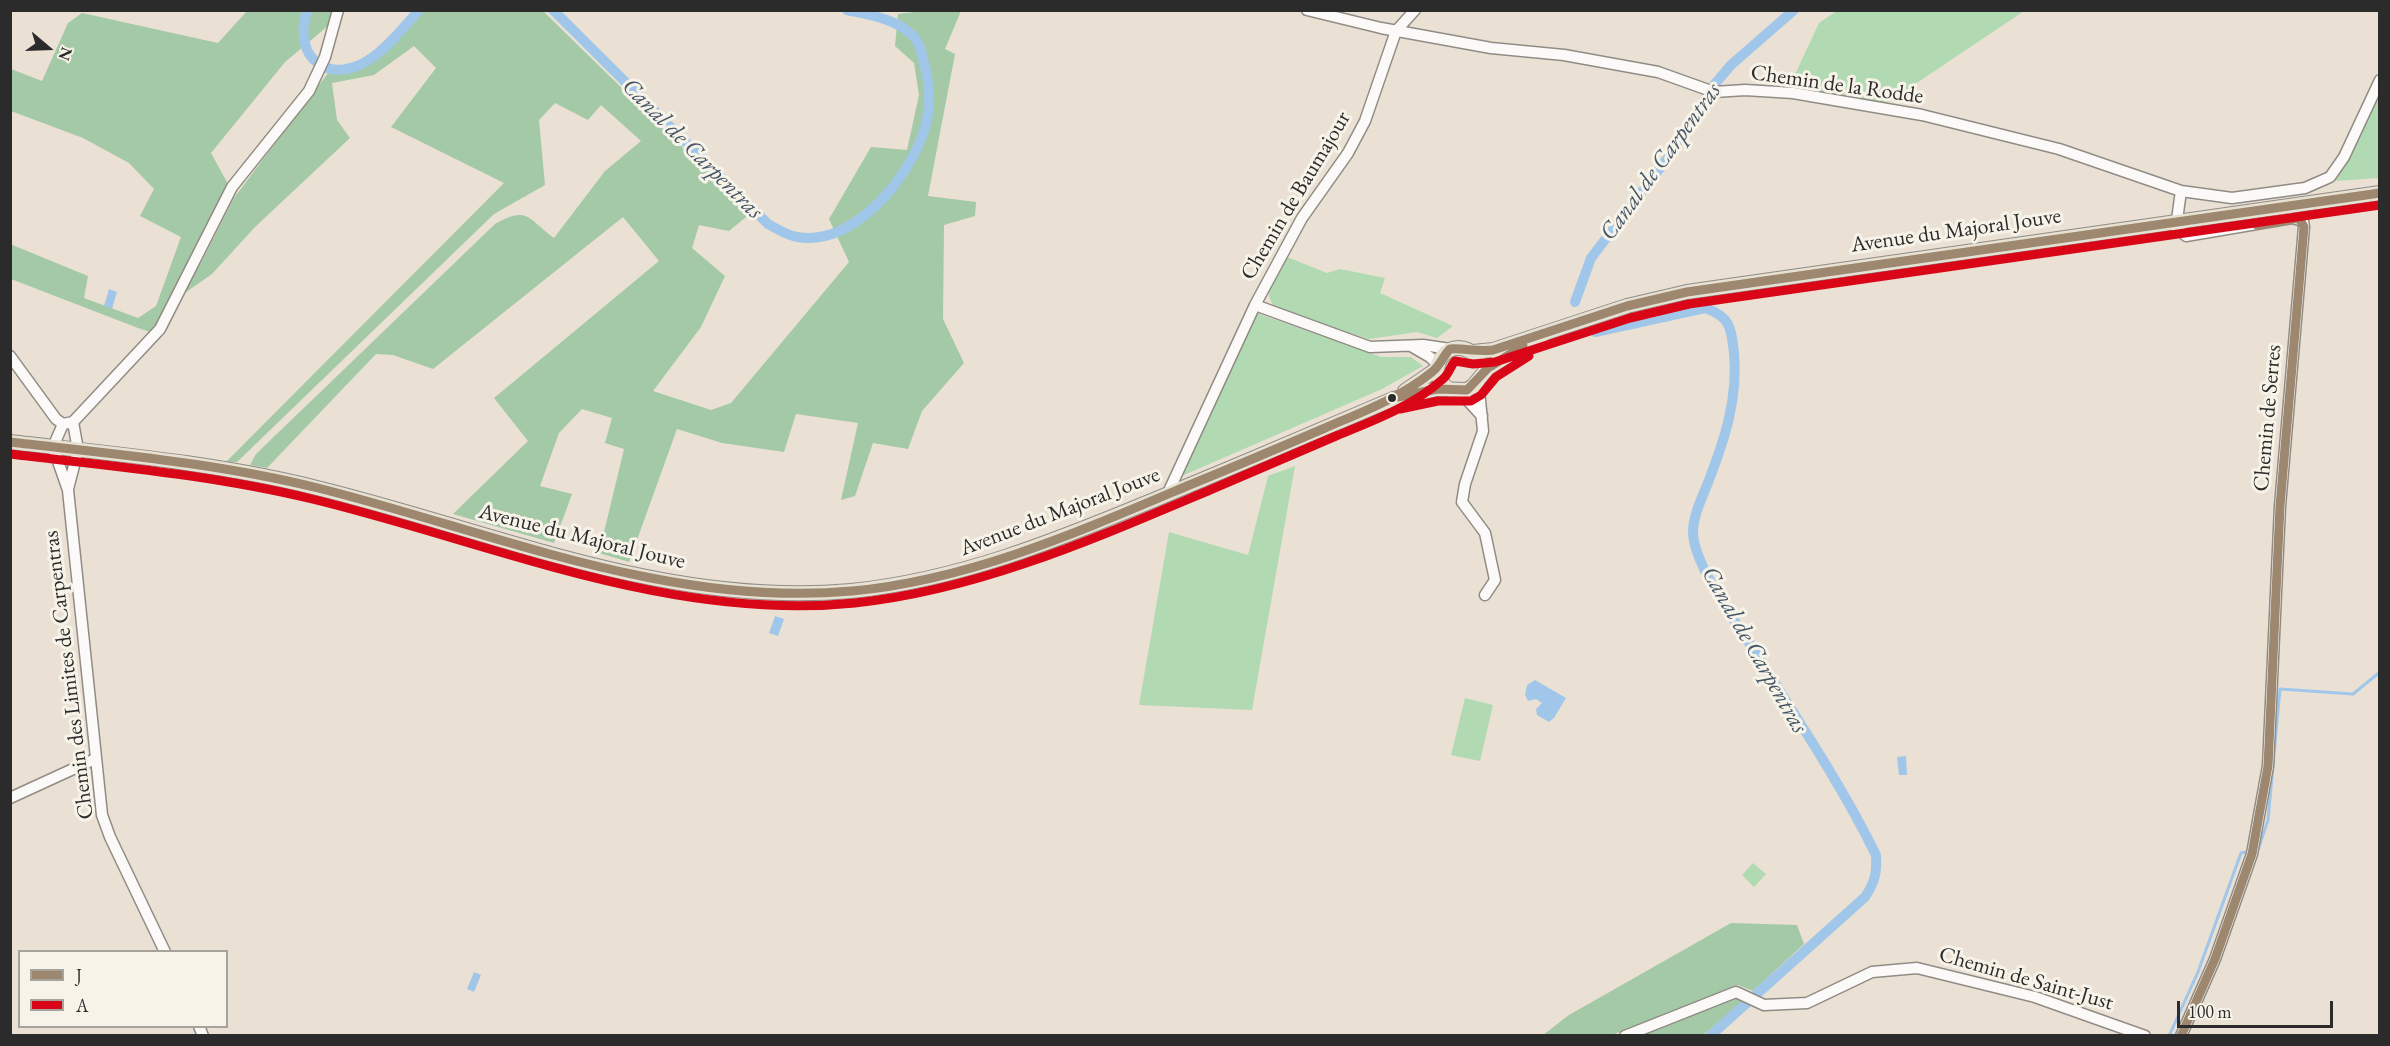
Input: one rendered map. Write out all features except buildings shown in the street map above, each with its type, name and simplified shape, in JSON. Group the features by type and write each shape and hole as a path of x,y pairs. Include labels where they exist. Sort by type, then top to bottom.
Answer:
{"main road":[{"name":"Avenue du Majoral Jouve","path":"1393,399 1438,367 1444,353 1450,350 1466,348 1473,352 1493,350 1627,306 1686,292 2379,193"},
{"name":"Avenue du Majoral Jouve","path":"10,442 231,470 285,480 652,580 729,590 780,593 851,591 941,577 1022,553 1167,495 1393,399 1421,391 1467,390 1496,361 1543,335"},
{"path":"1473,352 1478,358 1479,377"},
{"path":"1438,367 1441,381 1455,391"}],"street":[{"path":"56,447 68,423 160,329 232,187 294,111 322,66 338,10"},
{"name":"Chemin de la Rodde","path":"1307,10 1396,31 1491,48 1564,55 1658,72 1708,91 1745,90 1793,93 1922,115 2059,149 2181,191"},
{"name":"Chemin de Baumajour","path":"1167,495 1255,305 1302,218 1348,153 1365,121 1396,31 1415,10"},
{"path":"2176,221 2181,191 2232,198 2305,188 2322,181 2334,172 2344,157 2379,80"},
{"name":"Chemin de Serres","path":"2176,221 2179,232 2186,236 2292,218 2303,221 2304,227 2280,506 2268,766 2252,854 2215,959 2181,1035"},
{"name":"Chemin de Baumajour","path":"1255,305 1370,347 1411,346 1450,350"},
{"path":"1411,346 1430,357 1438,367"},
{"path":"10,356 56,419 68,423"},
{"path":"1479,377 1481,441 1462,494 1462,502 1485,533 1495,580 1485,595"},
{"path":"1455,391 1482,416"},
{"path":"68,423 78,450"},
{"name":"Chemin des Limites de Carpentras","path":"56,447 68,490 102,815 110,837 165,950"},
{"name":"Chemin des Limites de Carpentras","path":"68,490 78,450"},
{"path":"10,798 95,759"},
{"name":"Chemin de Saint-Just","path":"1625,1035 1736,992 1746,994 1755,1002 1764,1005 1807,1003 1872,972 1917,968 2034,997 2145,1035"}],"green space":[{"path":"1838,10 2024,11 1887,103 1818,92 1791,83 1819,23"},
{"path":"247,11 333,11 329,25 285,62 211,153 228,184 157,325 150,332 11,279 10,244 88,276 84,298 138,318 156,306 181,237 140,216 154,189 129,163 83,138 11,111 11,69 42,81 68,23 82,13 218,43"},
{"path":"424,11 543,11 746,207 746,217 729,231 699,225 692,248 725,276 701,327 653,391 711,410 731,403 849,262 829,219 871,147 907,150 919,95 914,63 895,46 898,14 922,11 961,11 945,49 955,54 928,196 976,202 975,216 944,225 943,319 964,363 922,411 908,449 873,443 855,496 841,500 858,423 796,414 784,452 722,443 677,429 629,562 599,553 624,449 605,443 612,418 582,409 559,433 540,486 572,494 554,543 453,514 528,441 494,398 659,261 623,217 433,369 393,355 376,354 267,468 250,465 256,454 495,224 506,218 521,215 533,220 554,238 605,171 641,141 601,105 588,120 555,103 539,120 545,185 494,214 237,462 226,462 504,183 391,127 436,68 414,46 374,75 332,83 337,120 350,138 255,227 212,274 179,297 201,263 234,198 328,73 359,65 382,52"},
{"path":"2379,88 2379,178 2336,181"},
{"path":"2141,233 2096,246 2007,263 1899,271 1898,268"},
{"path":"1287,257 1327,273 1340,269 1385,278 1380,293 1453,326 1437,338 1417,332 1369,339 1277,310 1269,296 1269,289"},
{"path":"1256,313 1381,357 1411,357 1423,366 1382,389 1184,475 1180,471"},
{"path":"1295,466 1252,710 1139,705 1169,532 1248,555 1268,476"},
{"path":"1465,698 1493,705 1480,761 1451,755"},
{"path":"1753,863 1766,874 1754,887 1742,875"},
{"path":"1731,923 1797,925 1804,944 1753,991 1738,985 1612,1035 1543,1035 1569,1015"},
{"path":"1738,995 1746,1000 1703,1035 1635,1036"}],"water":[{"path":"109,289 117,292 112,309 104,306"},
{"path":"775,616 784,619 778,636 769,633"},
{"path":"1535,680 1566,698 1549,722 1537,715 1536,709 1542,703 1536,699 1528,701 1525,695 1527,685"},
{"path":"1906,756 1907,775 1899,775 1897,757"},
{"path":"474,972 481,975 474,992 467,989"}],"waterway":[{"name":"Canal de Carpentras","path":"307,10 304,28 305,43 310,55 319,64 330,69 358,66 373,57 419,10"},
{"name":"Canal de Carpentras","path":"553,10 768,224 797,237 817,237 837,232 856,222 873,208 902,175 924,130 929,91 918,43 907,31 892,22 847,10"},
{"name":"Canal de Carpentras","path":"1575,302 1591,258 1667,159 1714,85 1731,65 1794,10"},
{"name":"Canal de Carpentras","path":"1595,332 1705,308 1720,315 1728,324 1732,337 1735,370 1732,402 1720,449 1695,519 1693,532 1695,546 1709,580 1821,756 1876,855 1875,877 1865,897 1710,1036"},
{"path":"2258,850 2268,820 2280,689 2353,694 2380,672"},
{"path":"2169,1036 2198,972 2241,853 2249,851"}],"transit line":[{"name":"J","path":"10,442 166,460 280,479 582,562 648,577 716,588 783,593 852,591 940,576 1026,551 1110,519 1380,404 1432,372 1450,349 1493,350 1627,306 1687,292 2380,193"},
{"name":"A","path":"10,454 162,472 275,491 379,517 580,574 648,590 716,601 785,606 855,603 947,587 1036,560 1124,526 1392,412 1431,389 1445,377 1455,361 1473,364 1495,362 1630,318 1689,304 2380,205"},
{"name":"J","path":"2181,1036 2215,959 2252,854 2268,766 2280,506 2304,227 2299,218 2257,225"},
{"name":"J","path":"1398,397 1437,389 1467,390 1488,368 1523,346"},
{"name":"A","path":"1400,409 1438,401 1471,401 1481,395 1496,377 1529,356"}]}
